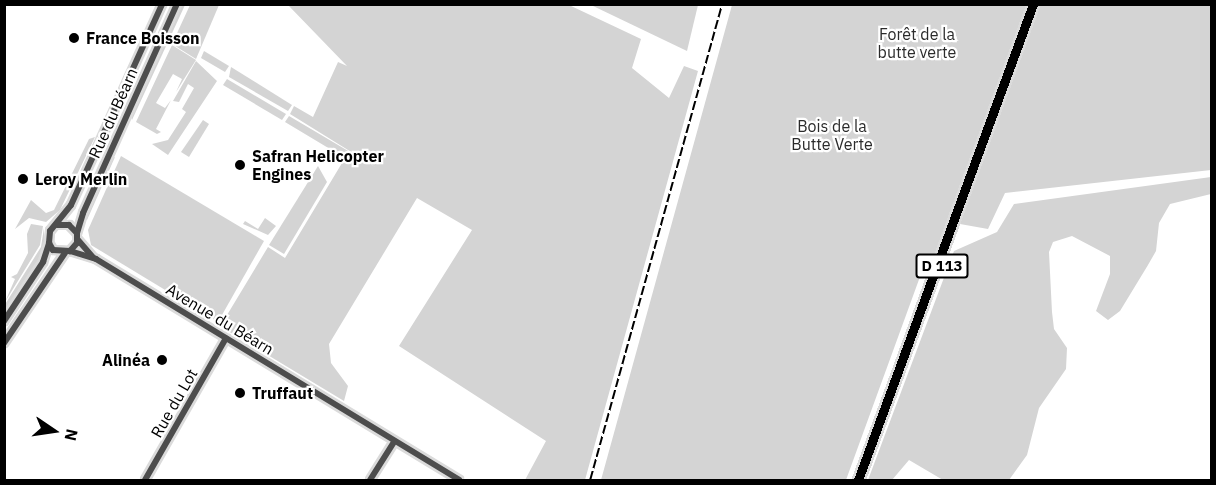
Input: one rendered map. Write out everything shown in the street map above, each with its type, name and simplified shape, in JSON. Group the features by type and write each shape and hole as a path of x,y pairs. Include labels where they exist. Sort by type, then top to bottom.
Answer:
{"main road":[{"name":"D 113","path":"858,480 955,229 983,142 1034,4"}],"street":[{"name":"Rue du Béarn","path":"57,225 73,201 162,4"},
{"name":"Rue du Béarn","path":"78,237 82,213 177,4"},
{"path":"4,321 44,262 50,231 57,225 69,225 78,237 4,343"},
{"name":"Avenue du Béarn","path":"78,237 96,260"},
{"path":"49,243 53,250 68,252"},
{"name":"Avenue du Béarn","path":"68,252 96,260 459,480"},
{"name":"Rue du Lot","path":"144,480 226,338"},
{"path":"370,480 394,442"}],"green space":[{"path":"179,5 185,5 132,120 130,113"},
{"path":"190,5 219,5 196,59 172,44"},
{"path":"288,5 569,5 641,39 632,68 669,98 684,66 698,71 585,480 525,480 546,441 399,346 472,230 417,198 329,344 331,363 348,386 344,401 223,328 224,320 268,247 285,258 345,158 285,122 289,116 377,168 290,114 294,106 313,117 338,62 347,66"},
{"path":"591,5 698,5 687,51"},
{"name":"Bois de la Butte Verte","path":"732,5 1211,5 1211,170 1005,193 988,229 960,224 921,274 846,480 601,480"},
{"path":"172,45 196,60 176,92 182,79 173,74 156,103 165,108 171,100 156,129 161,132 157,134 136,122"},
{"path":"204,51 229,66 225,72 201,58"},
{"path":"196,61 217,81 168,155 152,144 168,140 186,112 182,109 194,88 188,84 179,102 173,101"},
{"path":"231,67 292,105 288,111 229,77"},
{"path":"227,79 286,114 282,120 223,85"},
{"path":"203,120 209,124 189,157 181,152"},
{"path":"95,137 60,210 46,222 29,218 15,229 31,200 46,213 54,210 89,139"},
{"path":"121,156 264,241 218,322 91,245 88,230"},
{"path":"115,157 87,220 83,219 109,160"},
{"path":"318,166 327,182 284,254 269,245"},
{"path":"1211,177 1211,194 1170,204 1159,223 1156,251 1120,311 1108,320 1096,311 1110,274 1110,256 1072,236 1053,242 1049,252 1052,312 1054,329 1067,348 1066,369 1039,408 1027,455 1009,480 943,480 909,460 892,480 868,480 954,251 997,232 1014,204"},
{"path":"265,218 276,226 268,235 243,224 245,221 258,229"},
{"path":"31,224 43,226 40,245 5,302 15,279 11,277 17,274 28,253 27,234"},
{"path":"44,228 44,256 5,318 4,306 41,247"}],"railway":[{"path":"590,480 722,4"}],"place":[{"name":"France Boisson","path":"74,38"},
{"name":"Safran Helicopter Engines","path":"240,165"},
{"name":"Leroy Merlin","path":"23,179"},
{"name":"Alinéa","path":"162,360"},
{"name":"Truffaut","path":"240,393"}],"park label":[{"name":"Forêt de la butte verte","path":"917,43"}]}
